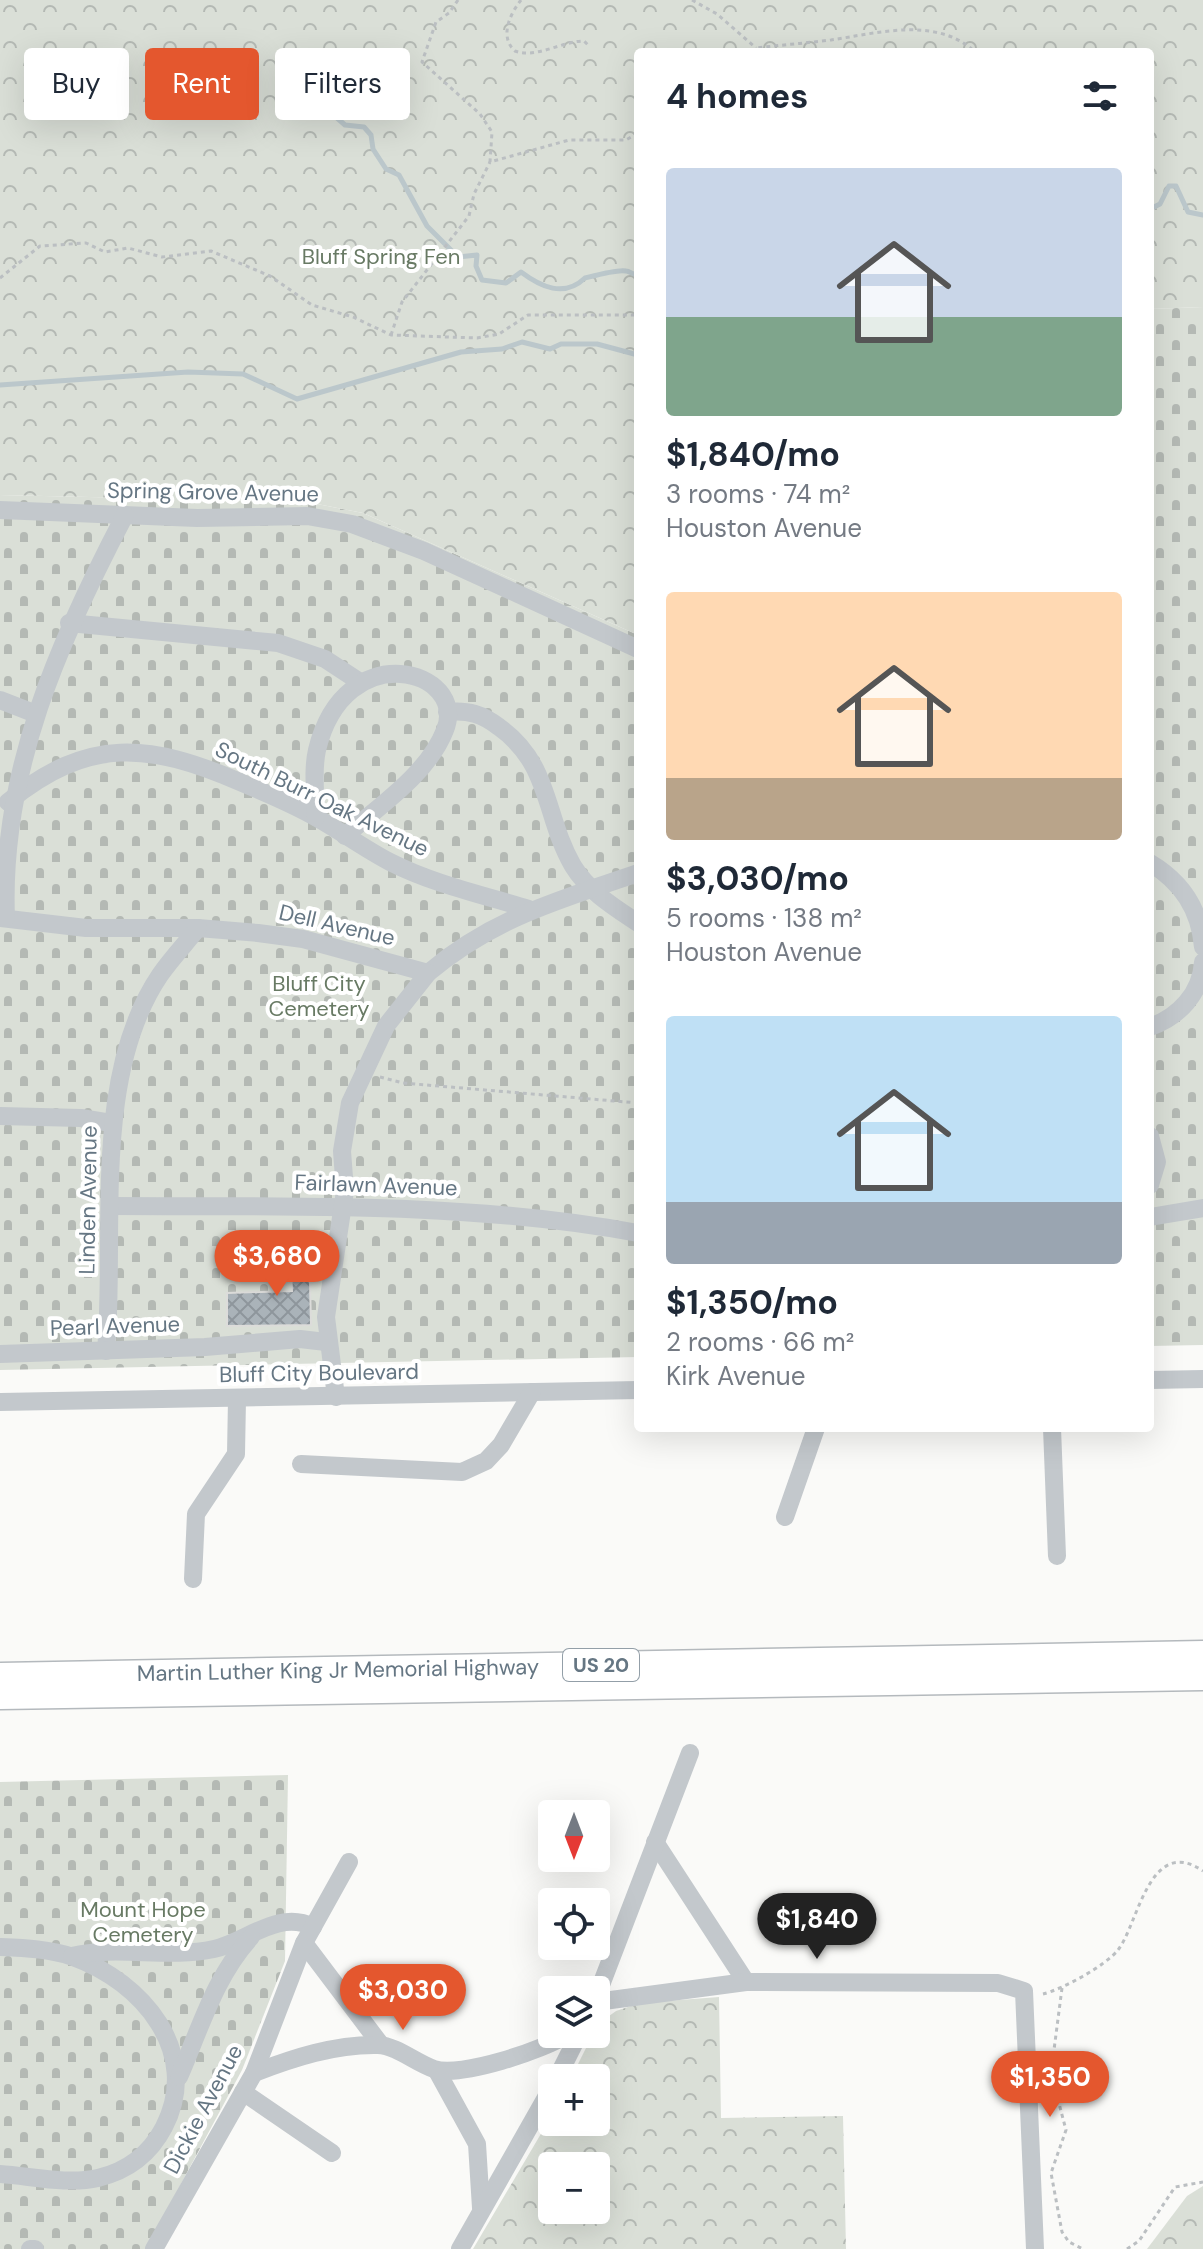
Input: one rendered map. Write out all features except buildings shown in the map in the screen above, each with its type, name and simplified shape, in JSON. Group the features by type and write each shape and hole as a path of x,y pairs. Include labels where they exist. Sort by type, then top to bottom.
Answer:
{"highway":[{"name":"Martin Luther King Jr Memorial Highway","path":"0,1676 1203,1654"},
{"name":"Martin Luther King Jr Memorial Highway","path":"0,1696 1203,1677"}],"street":[{"name":"Spring Grove Avenue","path":"0,510 125,515 307,516 352,524 424,551 634,647"},
{"path":"3,918 0,862 8,802 31,712 69,623 125,515"},
{"path":"69,623 278,643 325,659 360,682"},
{"path":"316,817 315,767 323,732 344,696 360,682 387,673 413,675 436,690 447,712 444,733 428,759 345,836"},
{"path":"0,700 31,712"},
{"path":"447,712 471,711 483,716 530,754 565,848 590,889 634,920"},
{"name":"South Burr Oak Avenue","path":"8,802 46,774 65,766 101,753 139,750 196,763 316,817 345,836 419,874 529,909"},
{"path":"1154,866 1187,894 1199,923 1203,947"},
{"path":"336,1397 326,1342 327,1294 343,1207 344,1127 363,1069 400,1004 428,973 480,934 529,909 634,874"},
{"name":"Dell Avenue","path":"3,918 86,928 198,928 303,939 428,973"},
{"name":"Linden Avenue","path":"106,1351 111,1123 141,1011 160,975 198,928"},
{"path":"1154,1025 1185,1006 1199,981 1203,962"},
{"path":"0,1116 111,1123"},
{"path":"1154,1151 1157,1162 1154,1172"},
{"name":"Fairlawn Avenue","path":"111,1206 343,1207 511,1215 634,1232"},
{"path":"1154,1216 1203,1208"},
{"name":"Pearl Avenue","path":"0,1354 106,1351 285,1339 326,1342"},
{"path":"1154,1380 1203,1379"},
{"name":"Bluff City Boulevard","path":"0,1402 634,1390"},
{"path":"301,1464 462,1472 486,1461 501,1445 532,1392"},
{"path":"193,1579 196,1514 236,1454 237,1399"},
{"path":"785,1517 815,1432"},
{"path":"1052,1432 1057,1556"},
{"path":"605,1976 690,1753"},
{"path":"655,1842 746,1982"},
{"name":"Dickie Avenue","path":"154,2249 254,2073 308,1935 349,1862"},
{"path":"0,1947 72,1956 99,1951 200,1951 289,1921 308,1935 381,2045"},
{"path":"0,2174 79,2180 125,2168 138,2160 159,2137 168,2120 177,2081 215,1992 230,1963 253,1935"},
{"path":"72,1956 122,1983 158,2020 172,2050 177,2081"},
{"path":"610,1998 746,1982 998,1983 1029,1994 1035,2249"},
{"path":"254,2073 316,2052 381,2045 437,2071 513,2059 543,2048"},
{"path":"437,2071 477,2144 481,2211"},
{"path":"243,2092 332,2153"},
{"path":"460,2249 538,2111"}],"path":[{"path":"391,335 402,302 469,216 474,194 490,162 492,132 480,114 422,62 436,22 449,13 458,0"},
{"path":"521,0 509,16 510,48 523,54 565,41 584,41 589,46"},
{"path":"692,0 717,14 752,48"},
{"path":"769,48 870,31 913,31 961,39 971,48"},
{"path":"490,162 569,140 626,140 634,135"},
{"path":"0,278 40,246 86,243 105,252 128,248 162,257 211,251 270,276 312,305 353,317 391,335 477,338 499,334 528,315 634,315"},
{"path":"363,1069 403,1083 634,1103"},
{"path":"1029,1994 1062,1988 1115,1953 1155,1876 1182,1863 1203,1871"},
{"path":"1062,1988 1051,2073 1066,2130 1051,2173 1062,2232 1069,2242 1083,2249"},
{"path":"1127,2249 1139,2241 1175,2187 1203,2182"}],"green space":[{"name":"Bluff Spring Fen","path":"0,0 1203,0 1203,307 1154,309 1154,48 634,48 634,633 363,513 307,502 0,495"},
{"path":"1203,307 1203,1345 1154,1346 1154,309"},
{"name":"Bluff City Cemetery","path":"0,495 307,502 363,513 634,633 634,1357 0,1370"},
{"name":"Mount Hope Cemetery","path":"288,1775 285,1961 242,2070 146,2249 0,2249 0,1782"},
{"path":"719,1997 721,2118 843,2116 846,2249 473,2249 540,2136 610,2136 610,2064 578,2064 586,2048 610,2048 610,2015 640,2003"},
{"path":"1203,2186 1203,2249 1147,2249 1187,2196"}],"waterway":[{"path":"339,120 345,125 364,127 371,135 373,149 386,169 399,175 427,226 458,257 477,255 476,266 482,280 506,283 521,272 545,286 561,289 569,288 585,278 612,272 634,274"},
{"path":"1154,207 1160,204 1169,186 1176,186 1188,212 1203,215"},
{"path":"0,385 188,372 243,374 297,399 461,352 502,349 522,342 550,349 561,344 597,344 634,354"}]}
